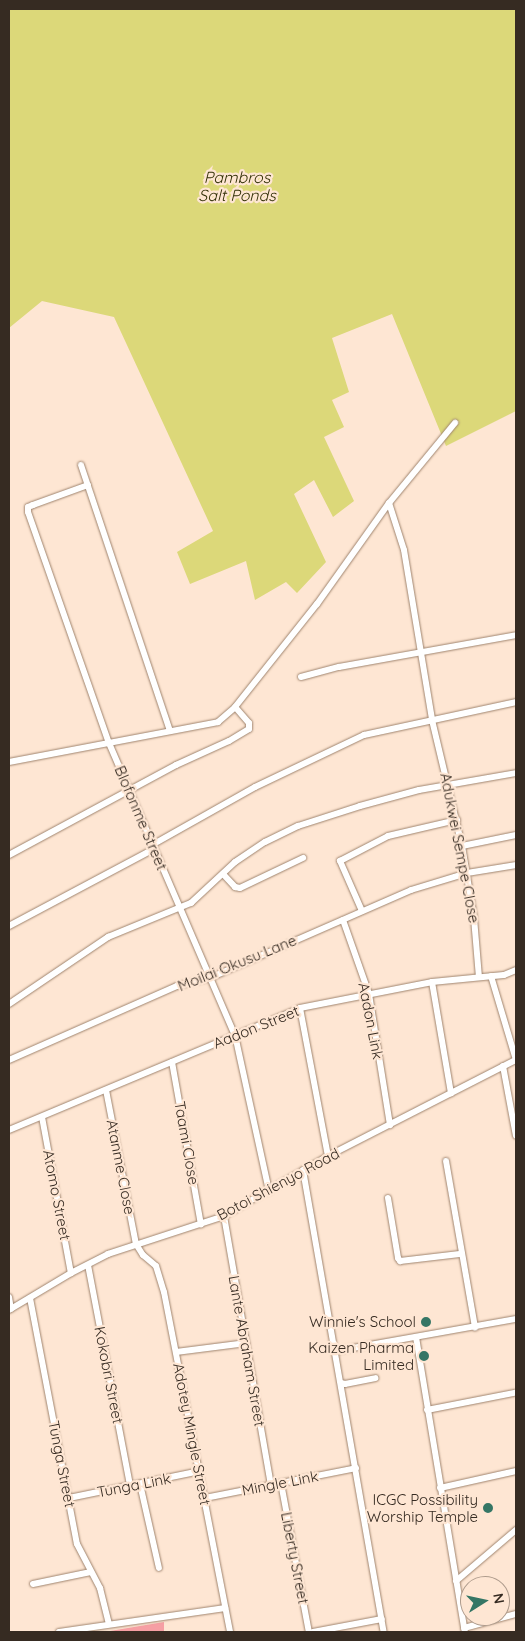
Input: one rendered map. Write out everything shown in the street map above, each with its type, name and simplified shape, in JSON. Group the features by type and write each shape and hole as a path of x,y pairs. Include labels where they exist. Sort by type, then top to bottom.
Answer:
{"street":[{"path":"9,762 215,723 235,707 317,604 389,503 455,424"},
{"path":"81,465 170,731"},
{"name":"Blofonme Street","path":"88,484 28,507 28,512 109,743 153,847 212,977 235,1035 270,1190"},
{"name":"Adukwei Sempe Close","path":"389,503 404,550 432,720 462,846 474,918 479,977"},
{"path":"301,677 339,667 516,635"},
{"path":"9,926 153,847 255,787 364,735 516,702"},
{"path":"9,855 128,790 249,729 249,723 235,707"},
{"path":"9,1004 108,938 181,908 201,895 223,874 265,842 298,826 419,790 516,773"},
{"path":"362,911 340,861 388,836 457,820"},
{"path":"462,846 516,835"},
{"path":"223,874 235,887 240,888 303,858"},
{"name":"Moilai Okusu Lane","path":"9,1060 177,986 212,977 428,883 467,873 516,865"},
{"name":"Aadon Link","path":"343,920 369,994 390,1125"},
{"name":"Aadon Street","path":"9,1130 300,1008 432,982 504,975 516,970"},
{"path":"491,976 516,1060"},
{"path":"432,982 451,1093"},
{"path":"300,1008 328,1156"},
{"name":"Botoi Shienyo Road","path":"10,1310 88,1264 136,1244 224,1216 328,1156 516,1060"},
{"name":"Taami Close","path":"172,1062 201,1224"},
{"path":"503,1066 516,1136"},
{"name":"Atanme Close","path":"106,1090 136,1244"},
{"name":"Atomo Street","path":"42,1117 71,1273"},
{"path":"446,1161 460,1254 475,1326"},
{"path":"303,1170 384,1632"},
{"path":"388,1198 400,1261 460,1254"},
{"name":"Lante Abraham Street","path":"224,1216 271,1485"},
{"name":"Adotey Mingle Street","path":"136,1244 143,1255 156,1266 160,1276 230,1632"},
{"name":"Kokobri Street","path":"88,1264 130,1485"},
{"path":"9,1297 10,1310"},
{"name":"Tunga Street","path":"30,1298 78,1548 102,1593 109,1624"},
{"path":"336,1350 516,1319"},
{"path":"416,1337 464,1630 516,1614"},
{"path":"176,1352 246,1343"},
{"path":"341,1383 345,1384 375,1378"},
{"path":"427,1410 514,1393"},
{"name":"Mingle Link","path":"205,1498 356,1468"},
{"path":"440,1488 516,1471"},
{"name":"Tunga Link","path":"69,1498 200,1472"},
{"name":"Liberty Street","path":"281,1483 309,1632"},
{"path":"140,1484 159,1568"},
{"path":"456,1581 516,1530"},
{"path":"33,1584 91,1572"},
{"path":"59,1632 83,1631 109,1624 225,1608"},
{"path":"316,1632 382,1619"}],"shaded area":[{"path":"164,1622 164,1632 104,1632"}],"water":[{"name":"Pambros Salt Ponds","path":"9,9 516,9 516,411 446,446 392,314 332,338 349,392 332,400 344,427 324,437 354,501 333,517 314,480 294,494 326,562 297,593 286,582 255,600 246,561 190,584 177,552 213,531 114,317 42,301 9,328"}],"place":[{"name":"Winnie's School","path":"426,1322"},
{"name":"Kaizen Pharma Limited","path":"424,1356"},
{"name":"ICGC Possibility Worship Temple","path":"488,1508"}]}
